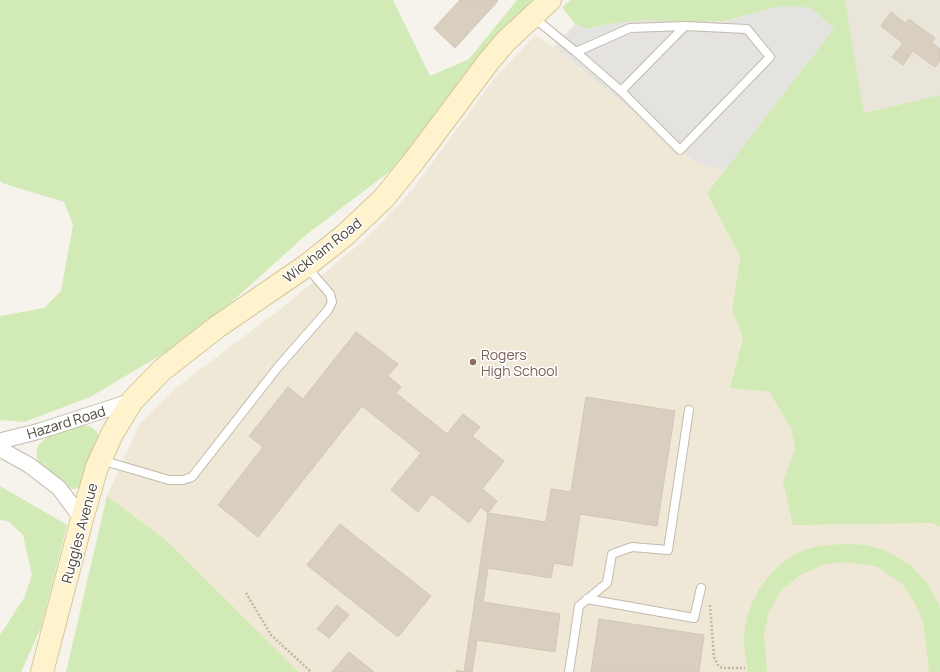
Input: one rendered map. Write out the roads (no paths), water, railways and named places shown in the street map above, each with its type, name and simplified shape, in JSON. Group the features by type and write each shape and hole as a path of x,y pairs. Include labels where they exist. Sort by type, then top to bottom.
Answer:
{"street":[{"name":"Wickham Road","path":"132,402 168,365 217,327 306,266 345,235 384,198 414,161 489,61 532,16 550,0"},
{"name":"Hazard Road","path":"0,441 40,431 132,402"},
{"name":"Ruggles Avenue","path":"42,672 82,519 100,460 112,434 132,402"},
{"name":"Hazard Road","path":"0,449 29,465 59,488 82,519"}],"lane":[{"path":"532,16 621,91 680,150 770,57 747,29 685,26 630,28 576,52"},
{"path":"621,91 685,26"},
{"path":"100,460 169,480 182,480 192,477 278,367 328,310 332,302 330,294 306,266"},
{"path":"569,672 579,606 607,583 612,554 632,547 668,550 689,410"},
{"path":"587,599 694,618 701,588"}],"place":[{"name":"Rogers High School","path":"473,362"}]}
